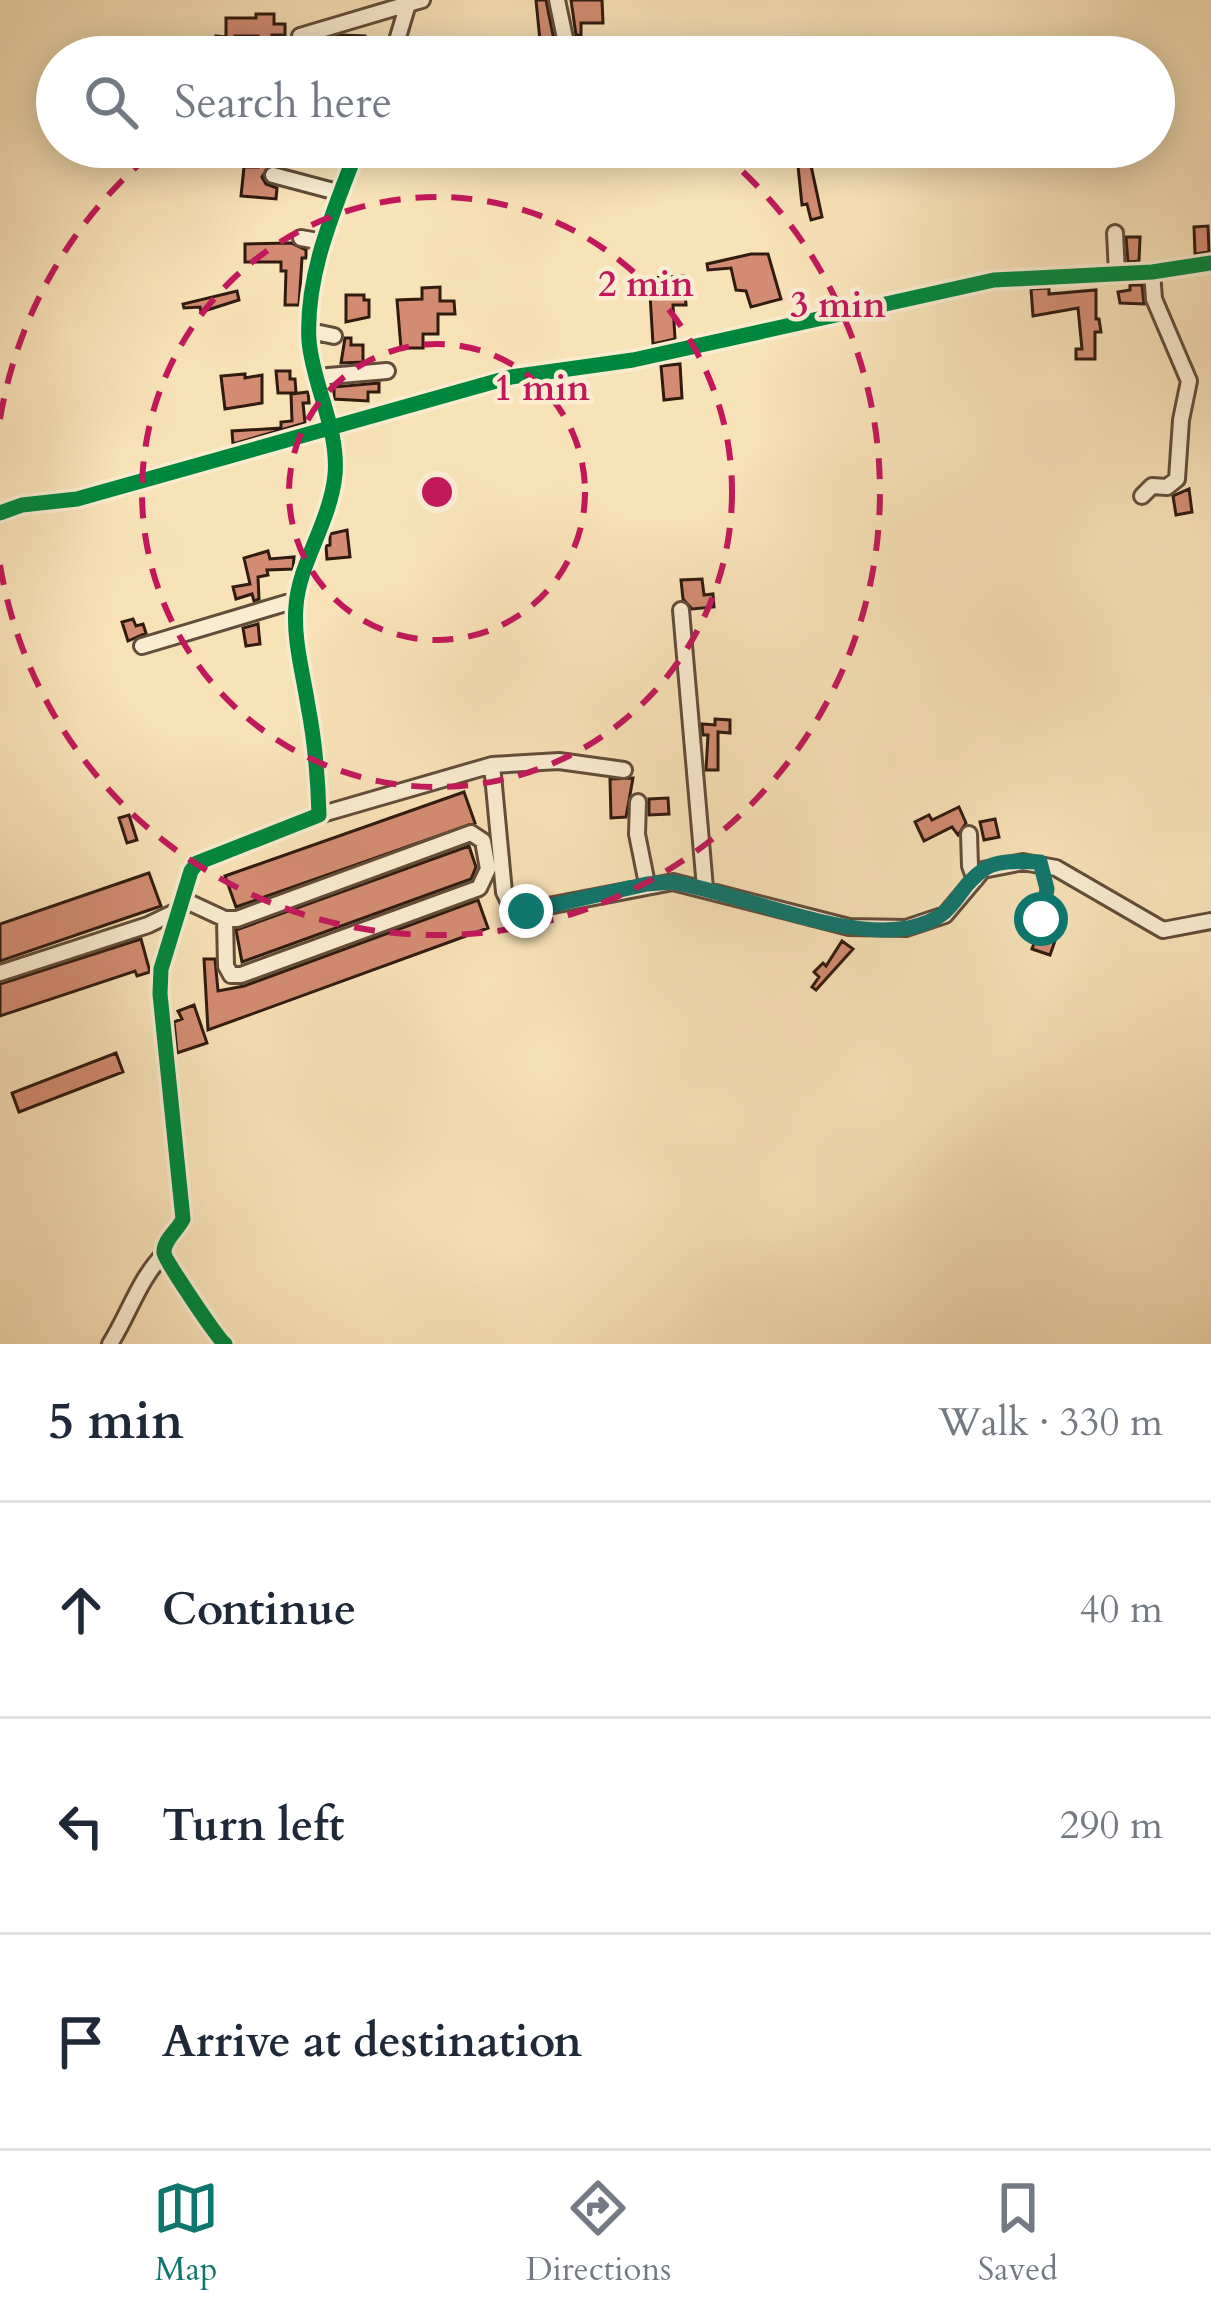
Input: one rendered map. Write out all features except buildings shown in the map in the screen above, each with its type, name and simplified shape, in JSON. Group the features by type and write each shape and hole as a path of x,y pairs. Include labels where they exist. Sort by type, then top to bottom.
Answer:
{"street":[{"path":"557,0 565,36"},
{"path":"300,36 415,2"},
{"path":"401,36 415,2"},
{"path":"319,815 317,761 295,625 296,600 329,507 335,474 331,430 316,377 310,331 323,242 350,168"},
{"path":"273,175 341,193"},
{"path":"1114,233 1117,274"},
{"path":"302,238 323,242"},
{"path":"0,513 22,505 77,499 511,377 633,360 994,280 1152,272 1211,262"},
{"path":"1142,496 1152,486 1166,487 1177,478 1189,381 1154,299 1152,272"},
{"path":"310,331 334,336"},
{"path":"316,377 387,371"},
{"path":"142,646 296,600"},
{"path":"681,610 705,887"},
{"path":"110,1344 141,1283 183,1219 160,994 161,969 197,863 319,815 492,765 559,761 624,770"},
{"path":"492,765 504,892 511,906 526,911 673,882 849,927 906,928 945,915 983,869 1040,862 1163,930 1211,921"},
{"path":"638,802 647,884"},
{"path":"182,904 225,919 256,914 471,833 482,842 488,869 478,888 241,975 231,975 226,966 225,919"},
{"path":"969,834 975,880"},
{"path":"0,973 148,925 182,904"},
{"path":"164,1254 189,1289 204,1322 225,1344"}],"path":[{"path":"1040,862 1047,889 1041,919"}],"cycle path":[{"path":"225,1344 164,1253 183,1219 161,969 197,863 319,815 295,618 298,590 332,493 335,458 311,358 309,316 323,242 350,168"},
{"path":"0,513 22,505 77,499 511,377 633,360 994,280 1152,272 1211,263"}],"route":[{"path":"526,911 673,882 849,927 906,928 945,915 983,869 1040,862 1047,889 1041,919"}]}
